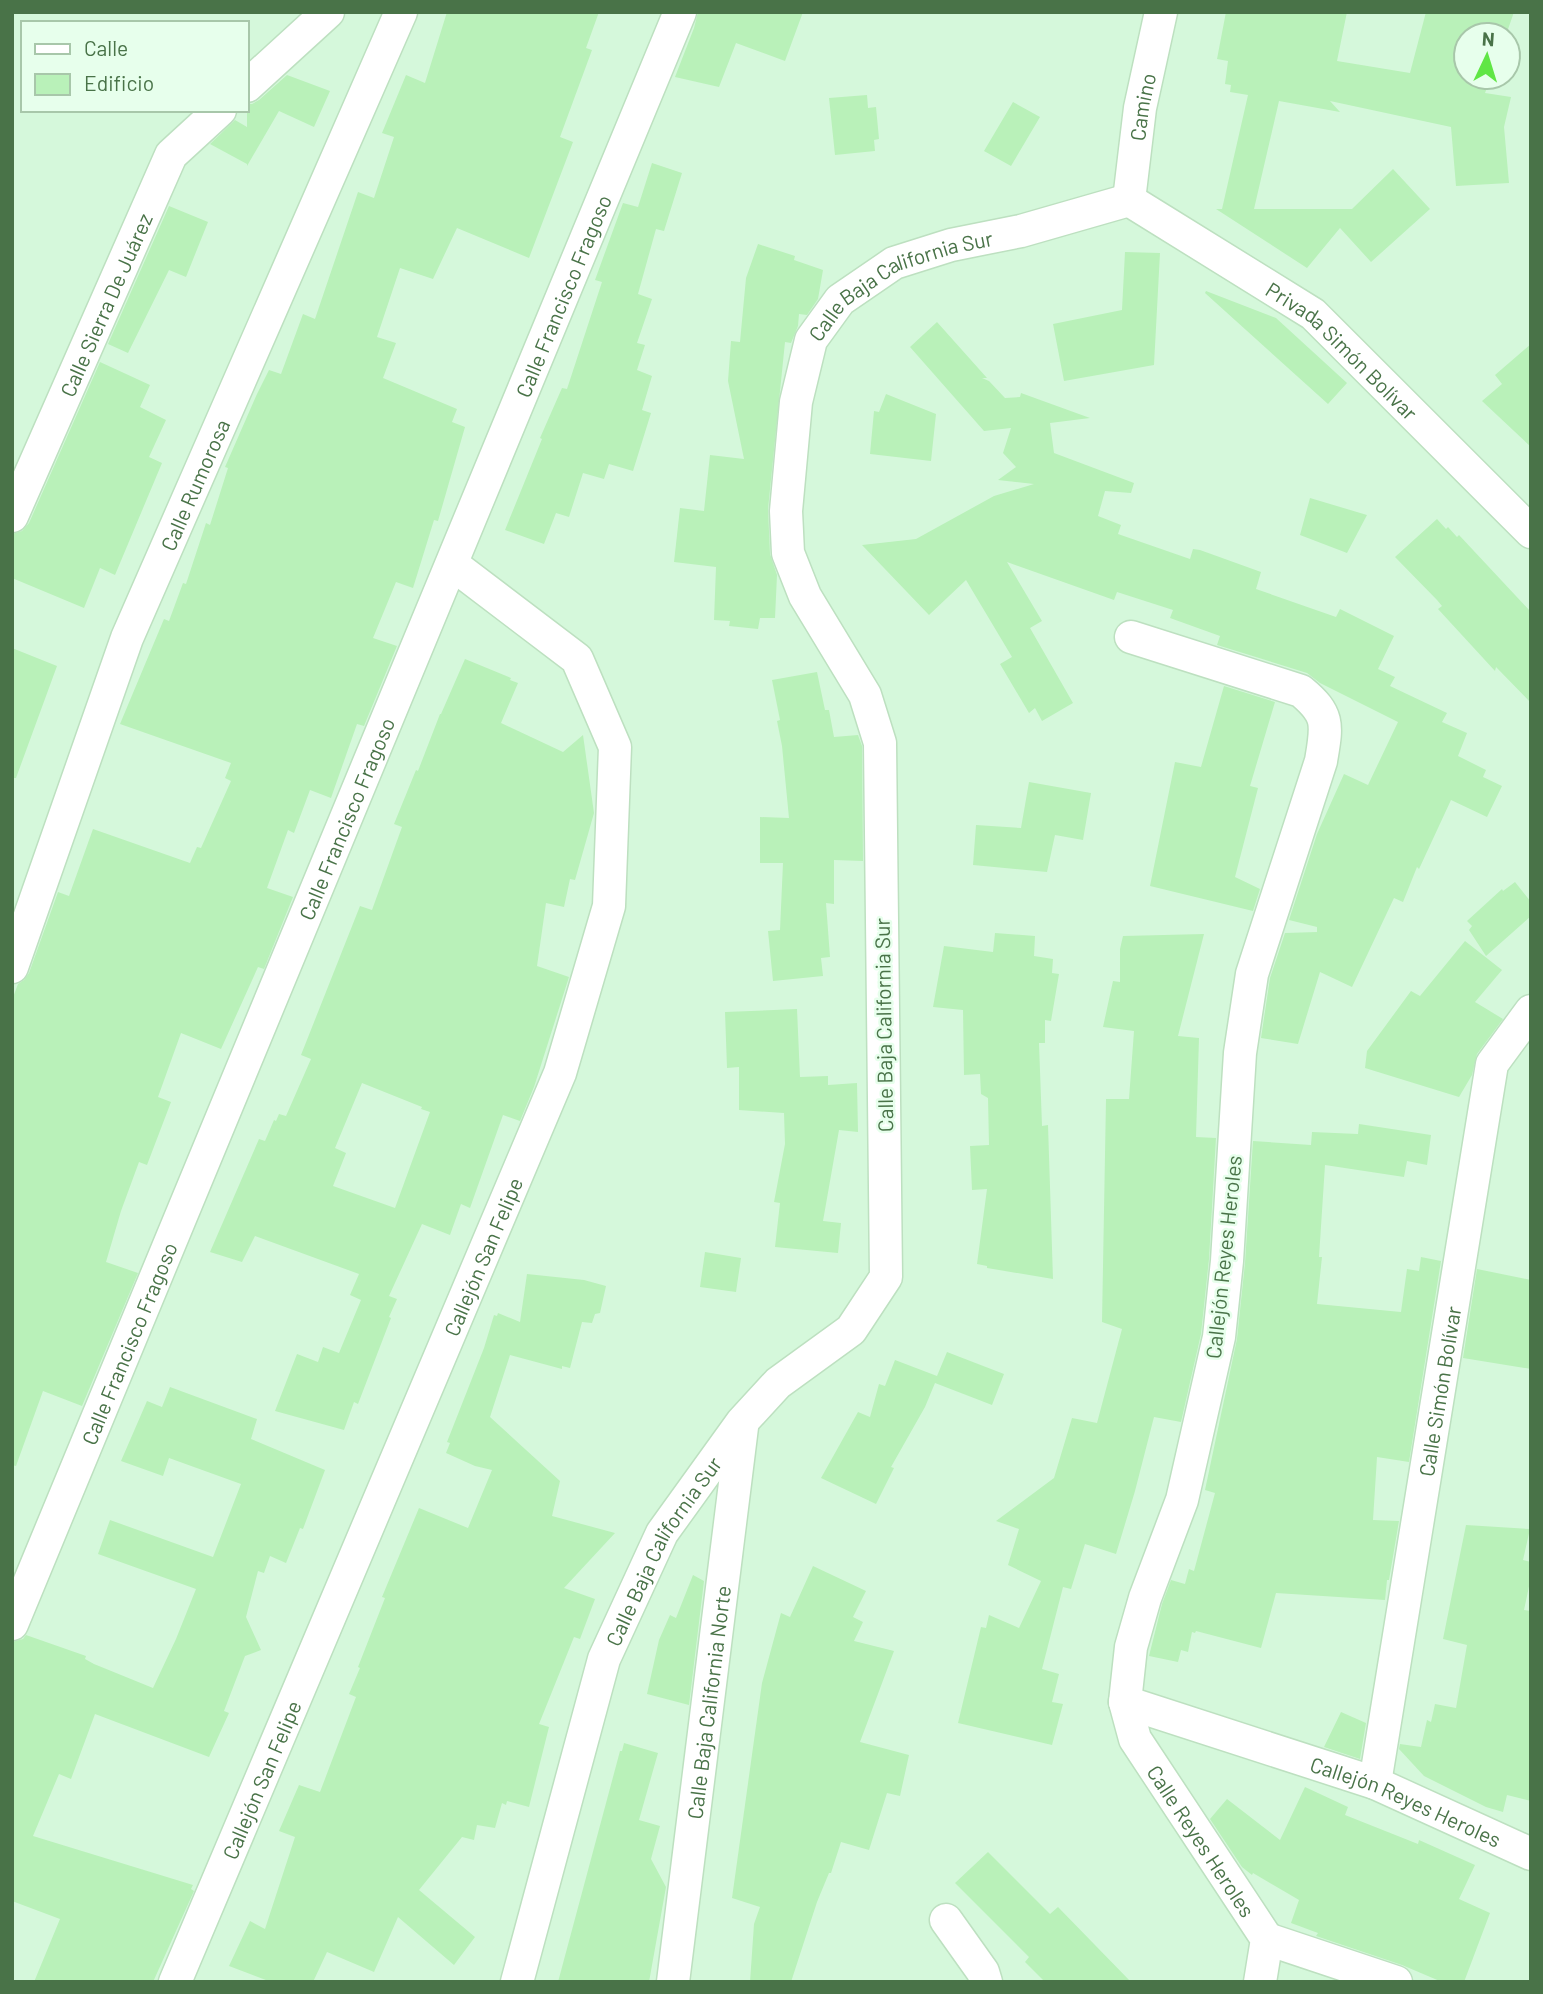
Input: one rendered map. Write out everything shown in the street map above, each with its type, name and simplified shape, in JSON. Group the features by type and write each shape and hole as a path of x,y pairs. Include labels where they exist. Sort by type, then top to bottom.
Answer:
{"street":[{"path":"248,85 328,12"},
{"name":"Calle Rumorosa","path":"12,967 127,638 401,12"},
{"name":"Calle Francisco Fragoso","path":"12,1624 680,12"},
{"name":"Camino","path":"1129,200 1140,108 1161,12"},
{"name":"Calle Sierra De Juárez","path":"12,516 171,155 218,112"},
{"name":"Privada Simón Bolívar","path":"1129,200 1313,314 1531,532"},
{"name":"Calle Baja California Sur","path":"517,1982 604,1659 663,1533 742,1422 778,1383 851,1330 886,1277 880,743 865,695 804,596 788,553 786,511 796,402 811,340 840,300 894,263 951,244 1021,230 1129,200"},
{"name":"Callejón San Felipe","path":"175,1982 560,1073 609,906 615,747 577,659 452,564"},
{"name":"Callejón Reyes Heroles","path":"1131,636 1301,691 1317,704 1325,718 1321,761 1252,974 1240,1053 1227,1261 1219,1337 1182,1500 1145,1598 1131,1647 1125,1702 1375,1783 1531,1854"},
{"name":"Calle Simón Bolívar","path":"1375,1783 1492,1064 1531,1011"},
{"name":"Calle Baja California Norte","path":"673,1982 742,1422"},
{"name":"Calle Reyes Heroles","path":"1125,1702 1135,1739 1267,1939 1259,1982"},
{"path":"946,1920 983,1972 986,1982"},
{"path":"1267,1939 1396,1982"}],"shaded area":[{"path":"12,12 1531,12 1531,1982 12,1982"}],"building":[{"path":"447,12 599,12 586,48 592,50 560,137 573,142 529,258 457,228 433,279 400,268 377,337 396,343 383,378 457,409 452,422 465,427 438,521 434,520 413,588 396,582 373,638 397,646 364,726 357,724 331,798 310,790 294,833 288,830 267,888 293,897 264,969 258,967 221,1049 181,1033 158,1097 171,1102 147,1165 139,1162 106,1262 138,1273 82,1406 43,1391 16,1466 12,1465 12,1000 18,984 29,973 58,892 69,896 93,829 190,863 197,847 201,848 231,781 225,778 231,763 120,724 164,619 169,621 183,583 186,584 206,523 210,525 228,468 225,467 257,394 269,370 281,374 303,314 315,319 358,192 374,198 394,137 382,133 406,75 425,83"},
{"path":"698,12 803,12 785,61 736,43 719,87 675,77"},
{"path":"1226,12 1347,12 1337,61 1410,73 1426,12 1514,12 1511,21 1452,21 1452,91 1486,91 1485,93 1511,97 1504,127 1509,183 1456,186 1451,127 1330,101 1340,112 1279,101 1254,209 1352,209 1393,169 1430,209 1371,262 1340,228 1307,268 1216,209 1222,209 1248,95 1230,92 1231,85 1225,84 1228,61 1217,59"},
{"path":"287,75 330,91 314,127 279,111 247,166 210,144 235,120 247,127 248,104 259,100"},
{"path":"867,95 868,108 876,107 879,139 874,140 875,151 835,155 829,98"},
{"path":"1013,102 1040,117 1011,166 984,151"},
{"path":"652,163 682,173 664,231 656,229 638,294 652,299 637,343 645,345 637,370 652,376 642,410 651,413 633,471 609,464 604,479 583,473 569,517 556,513 544,544 505,530 542,439 540,438 562,388 567,389 602,282 595,280 623,203 638,207"},
{"path":"169,206 208,222 186,277 169,270 128,353 108,344"},
{"path":"758,244 795,256 794,260 823,270 818,299 807,315 799,314 798,326 791,343 785,342 768,509 770,554 777,575 775,618 760,618 758,629 729,626 730,621 714,620 716,567 674,562 680,508 704,511 710,455 744,459 728,381 731,341 740,342 746,278"},
{"path":"1125,252 1160,253 1154,365 1064,381 1053,324 1122,310"},
{"path":"1206,291 1276,318 1347,383 1328,404 1205,293"},
{"path":"937,322 987,378 982,378 989,381 1005,398 1020,397 1021,393 1090,418 1050,423 1054,453 1134,483 1131,493 1105,491 1098,516 1121,525 1118,534 1190,559 1193,549 1200,550 1261,572 1256,589 1336,617 1340,609 1394,636 1378,669 1395,677 1390,686 1447,713 1442,722 1467,733 1458,756 1486,770 1483,777 1502,786 1487,817 1451,800 1419,869 1417,867 1403,902 1394,898 1352,987 1320,972 1298,1044 1261,1038 1270,978 1285,933 1317,932 1317,927 1289,920 1317,834 1344,774 1368,785 1398,722 1320,683 1307,673 1217,645 1220,636 1170,618 1173,610 1117,592 1114,600 1007,562 1042,621 1030,628 1073,703 1042,721 1035,708 1029,713 1000,664 1012,657 966,580 929,615 862,545 916,539 994,496 1034,484 998,480 1016,467 1003,453 1011,428 984,431 910,347"},
{"path":"1531,344 1531,447 1482,401 1502,384 1495,375"},
{"path":"100,362 150,385 140,407 166,420 149,457 162,463 115,575 100,568 84,608 12,578 12,534 22,531 29,523"},
{"path":"886,394 936,414 931,461 870,454 874,411 879,412"},
{"path":"1310,498 1367,515 1347,553 1300,535"},
{"path":"1437,519 1457,537 1459,535 1531,612 1531,703 1496,667 1495,671 1438,609 1442,606 1437,600 1395,557"},
{"path":"12,648 57,666 16,778 12,778"},
{"path":"465,659 511,678 510,680 518,683 501,723 563,752 583,735 594,813 575,880 570,879 564,907 546,903 537,966 569,977 534,1087 520,1121 503,1115 470,1208 461,1204 450,1235 422,1224 389,1296 397,1299 389,1317 391,1318 358,1404 354,1402 344,1430 275,1411 297,1354 318,1362 323,1347 339,1353 361,1300 350,1295 359,1274 255,1236 242,1262 210,1252 259,1139 265,1141 279,1114 286,1116 311,1059 301,1055 360,906 372,910 402,827 394,824","holes":["362,1083 422,1107 421,1109 430,1112 395,1208 333,1186 346,1153 335,1148"]},
{"path":"817,672 834,737 858,735 862,746 863,861 834,860 834,904 826,903 830,957 821,958 823,976 773,981 768,931 780,930 783,863 760,863 760,817 789,818 777,721 780,720 772,680"},
{"path":"1224,686 1275,702 1250,786 1258,788 1235,877 1260,889 1253,911 1150,886 1175,762 1201,767"},
{"path":"1029,782 1091,793 1083,840 1055,835 1047,872 973,865 976,825 1021,828"},
{"path":"1515,882 1531,902 1531,916 1486,956 1469,930 1472,926 1467,921 1502,889 1503,891"},
{"path":"995,933 1035,936 1034,956 1053,959 1052,973 1059,974 1051,1021 1045,1020 1045,1043 1039,1043 1042,1126 1048,1125 1053,1279 977,1264 987,1189 972,1190 970,1146 989,1145 988,1098 981,1094 980,1074 964,1075 963,1010 933,1007 944,946 993,952"},
{"path":"1204,934 1178,1036 1199,1038 1196,1137 1216,1138 1209,1259 1201,1334 1181,1422 1154,1417 1116,1554 1085,1544 1071,1589 1063,1587 1042,1669 1059,1674 1052,1702 1063,1704 1052,1745 958,1723 981,1627 986,1628 989,1615 1019,1628 1041,1581 1008,1565 1019,1529 996,1521 1054,1478 1072,1418 1097,1423 1122,1329 1102,1322 1106,1099 1129,1099 1134,1031 1103,1027 1113,981 1120,982 1120,949 1123,936"},
{"path":"1465,941 1502,970 1475,1002 1503,1019 1477,1054 1472,1075 1459,1097 1365,1068 1367,1051 1411,991 1420,996"},
{"path":"797,1009 800,1077 828,1076 828,1085 857,1083 858,1132 839,1130 823,1221 841,1223 838,1253 775,1247 780,1203 774,1202 785,1144 784,1113 739,1110 739,1067 727,1068 725,1012"},
{"path":"1359,1124 1431,1135 1427,1165 1407,1161 1404,1177 1325,1165 1319,1257 1322,1257 1317,1304 1401,1312 1407,1269 1419,1271 1421,1257 1441,1261 1409,1462 1377,1457 1373,1520 1399,1521 1385,1600 1276,1593 1261,1648 1196,1631 1192,1632 1188,1652 1181,1650 1178,1662 1149,1656 1171,1580 1185,1584 1189,1569 1194,1571 1215,1493 1205,1490 1237,1339 1253,1141 1311,1145 1312,1132 1358,1134"},
{"path":"705,1252 741,1258 736,1292 700,1287"},
{"path":"1477,1269 1531,1280 1531,1369 1463,1358"},
{"path":"527,1274 584,1280 606,1286 600,1313 595,1314 592,1323 582,1322 570,1368 562,1366 562,1369 510,1355 490,1417 560,1481 552,1516 615,1533 564,1588 595,1599 580,1639 574,1637 539,1724 549,1727 529,1807 507,1801 506,1805 502,1803 495,1828 477,1825 474,1840 462,1837 419,1890 475,1937 454,1965 398,1917 374,1972 327,1952 313,1982 271,1982 229,1966 250,1921 265,1929 295,1837 279,1831 299,1785 320,1792 356,1697 349,1694 385,1598 382,1597 419,1508 468,1528 492,1470 475,1466 446,1453 450,1443 447,1442 494,1315 497,1316 498,1313 520,1322"},
{"path":"947,1352 1004,1374 992,1405 935,1383 925,1407 891,1467 894,1468 876,1504 821,1478 858,1412 870,1417 879,1384 885,1386 895,1360 937,1376"},
{"path":"170,1387 257,1419 251,1439 325,1470 303,1529 300,1528 286,1563 270,1556 264,1573 258,1571 246,1617 261,1650 245,1656 224,1711 229,1713 209,1757 95,1714 71,1779 59,1774 33,1836 193,1885 191,1889 194,1891 153,1982 34,1982 60,1919 12,1901 12,1642 23,1639 26,1635 86,1656 85,1659 94,1664 153,1688 196,1589 98,1554 110,1520 213,1557 241,1484 169,1458 163,1476 121,1461 147,1401 162,1407"},
{"path":"1466,1525 1530,1529 1523,1560 1531,1562 1531,1577 1524,1610 1531,1611 1531,1801 1507,1795 1503,1812 1486,1807 1424,1776 1399,1749 1400,1744 1421,1747 1427,1720 1431,1722 1435,1704 1456,1708 1467,1645 1443,1639"},
{"path":"813,1566 866,1591 853,1617 863,1622 854,1641 894,1651 860,1742 909,1755 900,1796 887,1793 869,1850 841,1842 831,1873 817,1902 791,1982 750,1982 754,1924 760,1907 732,1898 762,1683 781,1613 790,1617"},
{"path":"693,1575 704,1581 689,1705 647,1694 659,1640 670,1615 676,1618"},
{"path":"1341,1712 1366,1723 1360,1759 1324,1747"},
{"path":"624,1743 658,1753 639,1820 660,1826 651,1859 666,1887 649,1982 558,1982 620,1751"},
{"path":"1305,1787 1348,1807 1345,1815 1418,1844 1419,1840 1475,1865 1459,1899 1490,1913 1464,1982 1442,1982 1402,1965 1316,1936 1318,1933 1291,1923 1299,1900 1242,1867 1210,1819 1227,1799 1280,1840"},
{"path":"988,1852 1050,1914 1058,1907 1131,1982 1045,1982 1025,1962 1029,1957 955,1883"}]}
